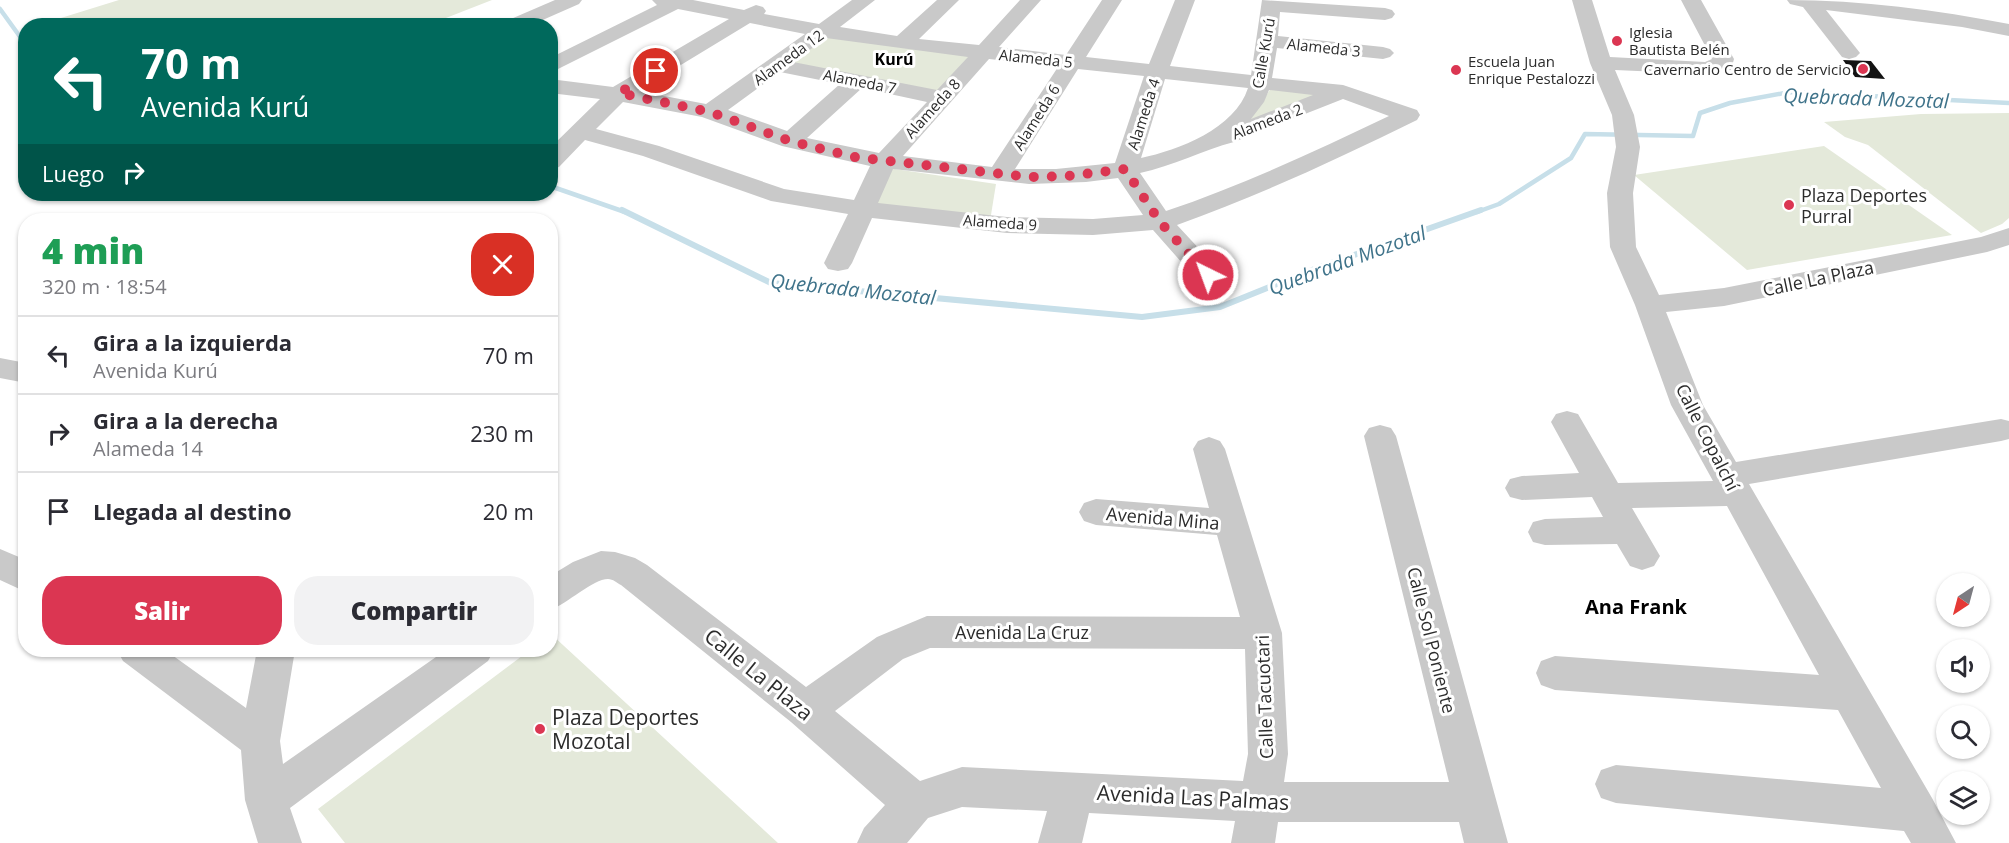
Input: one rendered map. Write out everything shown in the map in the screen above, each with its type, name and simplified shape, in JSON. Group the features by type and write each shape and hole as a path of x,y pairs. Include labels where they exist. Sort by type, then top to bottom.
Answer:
{"street":[{"path":"530,18 572,0"},
{"path":"558,154 619,93 774,0"},
{"name":"Alameda 12","path":"710,112 865,0"},
{"path":"902,43 949,0"},
{"name":"Alameda 8","path":"838,263 885,161 1031,0"},
{"name":"Alameda 6","path":"999,174 1112,0"},
{"name":"Alameda 4","path":"1185,0 1157,71 1125,169 1160,222 1208,275"},
{"name":"Calle Copalchí","path":"1582,0 1601,63 1626,131 1620,193 1623,247 1649,305 1687,405 1925,828"},
{"path":"1601,63 1705,68 1723,64 1723,59 1691,0"},
{"path":"558,63 673,1"},
{"name":"Alameda 5","path":"673,1 823,31 902,43 1262,81 1343,92 1409,115"},
{"path":"1804,1 1952,19 2009,30"},
{"path":"1804,1 1849,53"},
{"path":"1272,2 1385,14"},
{"name":"Calle Kurú","path":"558,87 619,93 710,112 790,141 854,157 999,174 1068,176 1125,169 1191,151 1221,133 1242,116 1253,102 1262,81 1272,2"},
{"name":"Alameda 3","path":"1266,41 1383,53"},
{"name":"Alameda 7","path":"778,65 942,98"},
{"path":"790,141 857,81"},
{"name":"Alameda 2","path":"1191,151 1343,92"},
{"name":"Alameda 9","path":"580,132 651,151 780,196 864,209 1007,225 1093,227 1160,222 1235,196 1409,115"},
{"name":"Calle La Plaza","path":"1649,305 1724,297 1998,240"},
{"path":"0,368 18,371"},
{"path":"1545,532 1635,543 1567,422"},
{"path":"1522,488 1605,490 1732,485 2001,430"},
{"name":"Calle Sol Poniente","path":"1380,436 1486,843"},
{"name":"Calle Tacuotari","path":"1209,448 1263,633 1268,754 1253,843"},
{"name":"Avenida Mina","path":"1096,512 1231,523"},
{"path":"0,563 18,573"},
{"name":"Calle La Plaza","path":"558,590 581,575 607,564 634,575 805,710 914,803"},
{"name":"Avenida La Cruz","path":"805,710 890,648 927,632 1263,633"},
{"path":"146,657 260,741"},
{"path":"275,657 260,741 266,800 280,843"},
{"path":"266,800 465,657"},
{"path":"1555,673 1850,694"},
{"path":"1616,784 1925,828"},
{"name":"Avenida Las Palmas","path":"914,803 962,787 1259,802 1474,802"},
{"path":"1060,843 1073,791"},
{"path":"879,843 914,803"}],"shaded area":[{"path":"119,0 492,0 446,18 61,18"},
{"path":"825,33 972,55 937,92 787,62"},
{"path":"1273,85 1327,93 1250,120"},
{"path":"2009,113 2009,218 2002,224 1981,233 1868,145 1845,137 1824,122 1921,114"},
{"name":"Plaza Deportes Purral","path":"1824,146 1952,235 1747,270 1634,175"},
{"path":"888,168 996,184 990,221 870,206"},
{"name":"Plaza Deportes Mozotal","path":"558,640 778,843 345,843 318,809 521,657 558,657"}],"building":[{"name":"Cavernario Centro de Servicio","path":"1843,60 1871,61 1885,79 1855,77"}],"waterway":[{"name":"Quebrada Mozotal","path":"0,9 18,34"},
{"name":"Quebrada Mozotal","path":"1477,212 1499,204 1571,158 1585,134 1693,136 1700,113 1730,103 1790,92 2009,103"},
{"name":"Quebrada Mozotal","path":"558,189 625,212"},
{"name":"Quebrada Mozotal","path":"622,210 771,283 1142,317 1220,307 1309,271 1481,210"}],"place":[{"name":"Iglesia Bautista Belén","path":"1617,41"},
{"name":"Cavernario Centro de Servicio","path":"1863,69"},
{"name":"Escuela Juan Enrique Pestalozzi","path":"1456,70"},
{"name":"Plaza Deportes Purral","path":"1789,205"},
{"name":"Plaza Deportes Mozotal","path":"540,729"}],"district":[{"name":"Kurú","path":"894,59"},
{"name":"Ana Frank","path":"1636,606"}],"route":[{"path":"656,71 619,93 710,112 820,150 854,157 1029,177 1068,176 1125,169 1160,222 1208,275"}]}
